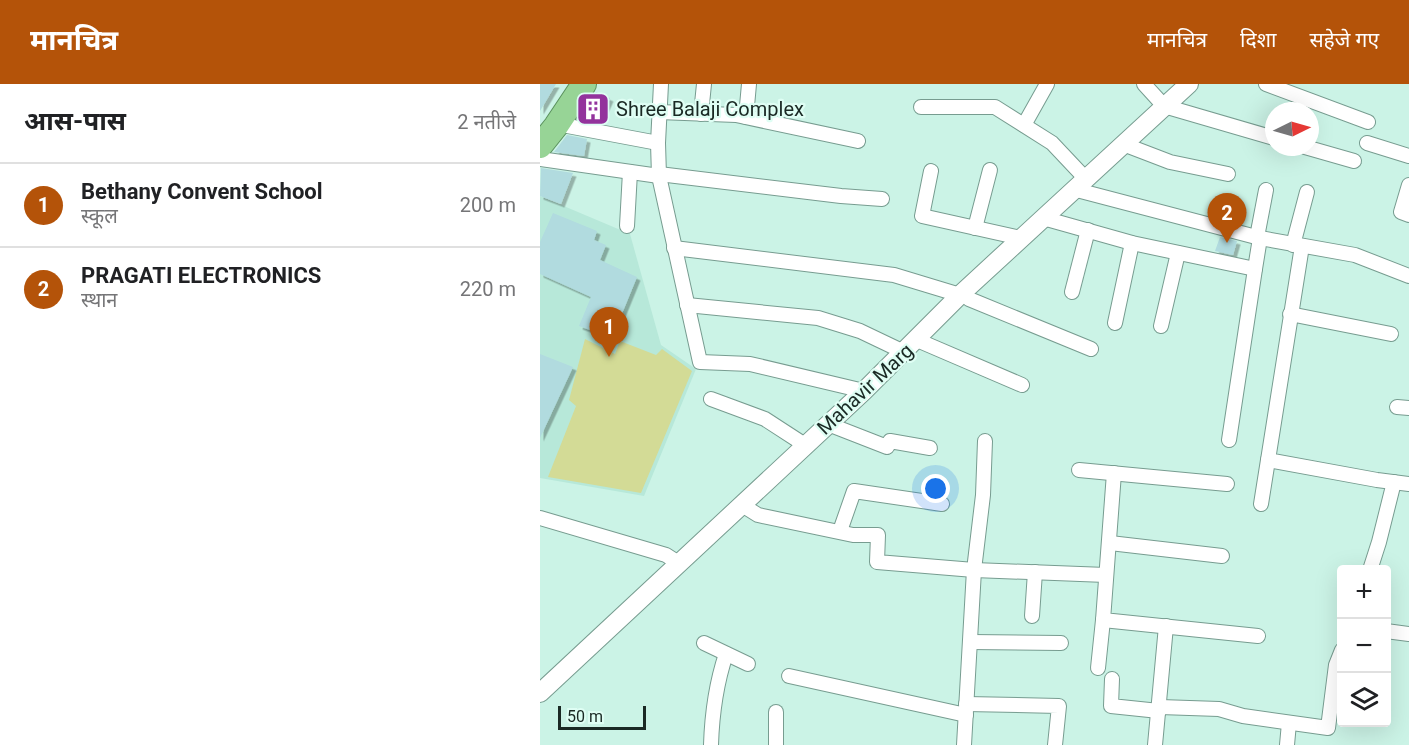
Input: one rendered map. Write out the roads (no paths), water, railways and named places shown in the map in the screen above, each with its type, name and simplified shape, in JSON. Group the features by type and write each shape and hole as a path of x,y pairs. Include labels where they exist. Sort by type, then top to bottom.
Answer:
{"highway":[{"path":"540,146 567,84"},
{"path":"549,124 584,84"}],"street":[{"path":"661,84 659,175 700,362 750,364 864,391"},
{"path":"701,114 704,84"},
{"path":"746,117 749,84"},
{"path":"1024,125 1047,84"},
{"path":"1144,84 1164,106 1265,135"},
{"name":"Mahavir Marg","path":"540,693 864,391 961,294 1079,183 1189,84"},
{"path":"1266,84 1368,122"},
{"path":"921,107 995,107 1052,143 1079,183 1259,237 1355,255 1409,276"},
{"path":"659,112 746,117 858,141"},
{"path":"549,124 658,143"},
{"path":"1367,143 1409,156"},
{"path":"1123,144 1170,162 1228,174"},
{"path":"1319,151 1354,161"},
{"path":"540,159 630,172 882,199"},
{"path":"975,228 990,170"},
{"path":"931,171 922,216 1021,238"},
{"path":"627,226 630,172"},
{"path":"1409,185 1401,212 1409,215"},
{"path":"1229,440 1266,190"},
{"path":"1261,504 1307,192"},
{"path":"1042,218 1132,243 1255,269"},
{"path":"1072,292 1088,231"},
{"path":"1115,323 1132,243"},
{"path":"674,248 894,275 961,294 1091,349"},
{"path":"1161,326 1178,253"},
{"path":"687,305 818,318 911,346 1022,386"},
{"path":"1290,314 1391,334"},
{"path":"711,399 765,419 805,445"},
{"path":"828,424 887,447 890,441 930,448"},
{"path":"964,745 974,570 983,495 985,441"},
{"path":"1268,460 1409,484"},
{"path":"1079,470 1227,484"},
{"path":"1098,668 1114,473"},
{"path":"1372,565 1394,482"},
{"path":"840,531 854,490 942,504"},
{"path":"742,505 758,515 853,535 878,535 878,562 974,570 1106,575"},
{"path":"540,518 666,555 680,564"},
{"path":"1110,543 1222,555"},
{"path":"1032,616 1035,572"},
{"path":"1103,620 1258,636"},
{"path":"1155,745 1166,626"},
{"path":"1391,632 1409,634"},
{"path":"970,642 1061,643"},
{"path":"704,643 748,664"},
{"path":"711,745 713,705 718,675 726,654"},
{"path":"1112,679 1111,706 1219,709 1243,716 1328,728 1337,662"},
{"path":"789,676 966,710 1059,706 1055,745"},
{"path":"776,712 776,745"},
{"path":"1287,745 1289,723"}],"place":[{"name":"Shree Balaji Complex","path":"593,109"},
{"name":"PRAGATI ELECTRONICS","path":"1227,243"},
{"name":"Bethany Convent School","path":"609,357"}]}
